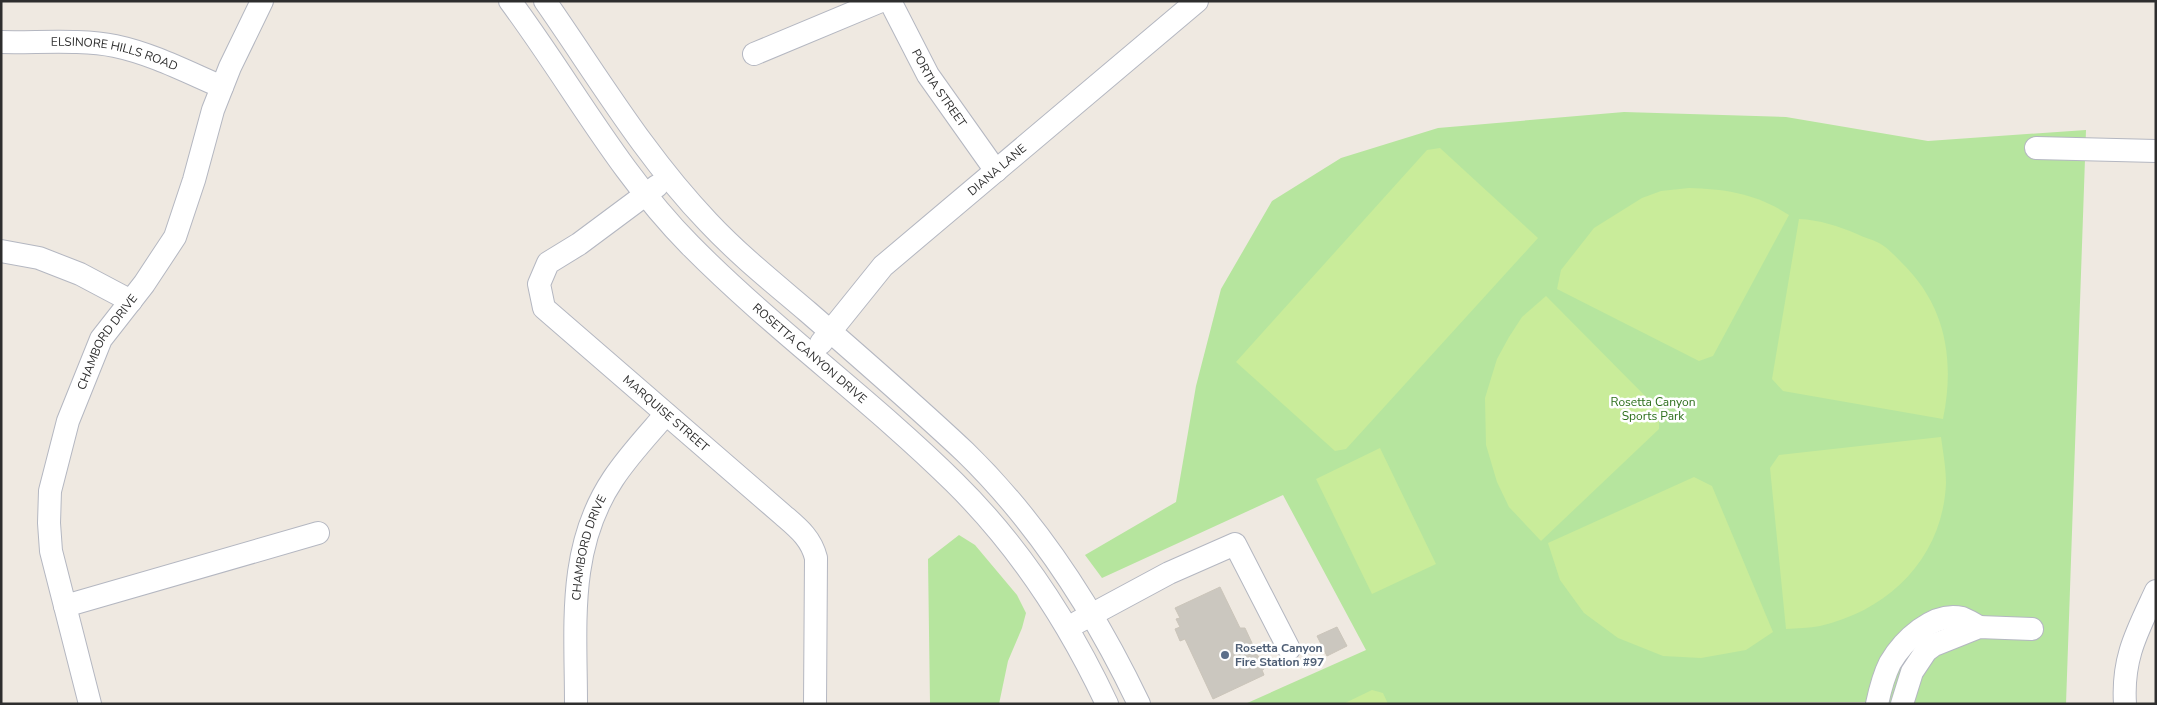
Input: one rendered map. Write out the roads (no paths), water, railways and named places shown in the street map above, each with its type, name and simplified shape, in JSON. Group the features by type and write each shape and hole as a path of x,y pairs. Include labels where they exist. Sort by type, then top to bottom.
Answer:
{"street":[{"name":"CHAMBORD DRIVE","path":"90,704 51,551 49,523 50,491 68,421 101,339 131,301 175,237 194,180 213,110 262,1"},
{"name":"ROSETTA CANYON DRIVE","path":"510,1 614,155 689,243 721,275 884,417 955,483 1008,543 1049,598 1107,704"},
{"path":"546,1 623,118 668,178 736,251 831,332 966,453 1015,507 1038,536 1091,614 1138,704"},
{"path":"754,54 881,1"},
{"name":"PORTIA STREET","path":"890,1 928,74 996,171"},
{"name":"DIANA LANE","path":"812,354 883,266 1192,3"},
{"name":"ELSINORE HILLS ROAD","path":"1,42 114,46 148,55 222,87"},
{"path":"2036,148 2156,151"},
{"name":"MARQUISE STREET","path":"668,178 579,244 548,263 539,284 544,308 783,515 805,535 814,547 816,558 815,704"},
{"path":"1,251 39,258 80,274 131,301"},
{"name":"CHAMBORD DRIVE","path":"576,704 576,593 579,562 588,532 599,503 614,478 666,414"},
{"path":"65,606 318,533"},
{"path":"1066,629 1169,573 1234,544 1289,649"},
{"path":"2125,704 2125,680 2131,645 2156,592"},
{"path":"1876,704 1890,664 1904,643 1928,625 1946,618 1962,618 1979,627"},
{"path":"1902,704 1912,672 1926,651 1934,645 1979,627 2032,629"}],"place":[{"name":"Rosetta Canyon Fire Station #97","path":"1225,655"}],"park label":[{"name":"Rosetta Canyon Sports Park","path":"1653,409"}]}
